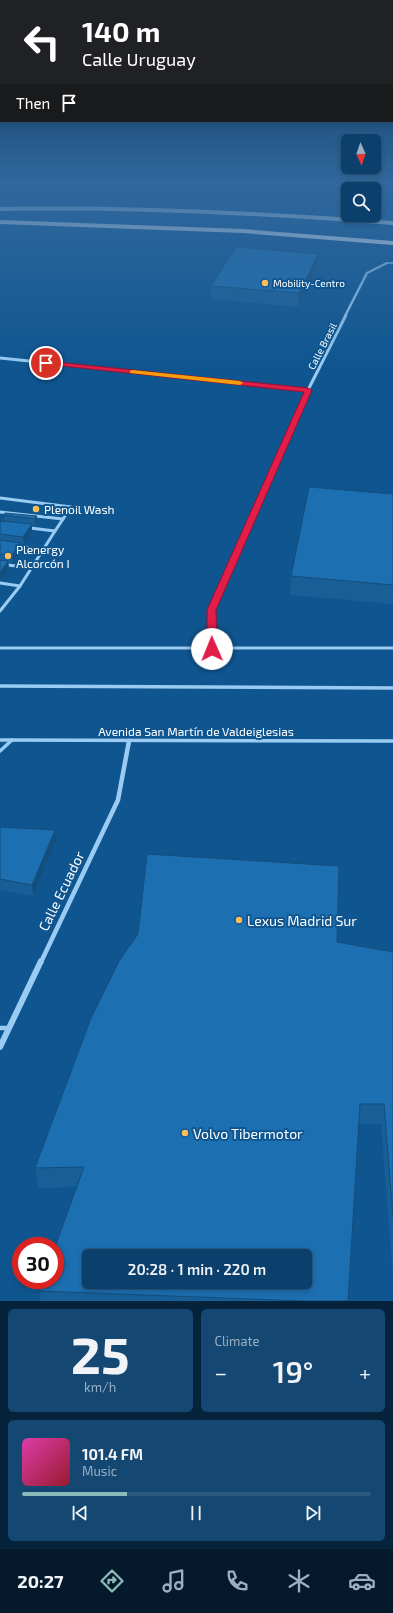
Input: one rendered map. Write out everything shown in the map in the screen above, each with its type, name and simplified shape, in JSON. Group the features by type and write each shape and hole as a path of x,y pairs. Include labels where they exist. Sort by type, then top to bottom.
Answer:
{"street":[{"name":"Calle Brasil","path":"212,649 211,610 308,390 367,273 387,263"},
{"path":"0,358 308,390"},
{"path":"0,686 393,688"},
{"name":"Calle Ecuador","path":"0,1047 118,800 129,741"}],"lane":[{"path":"387,263 393,263"},
{"path":"0,498 71,506 20,586 0,611"},
{"path":"0,512 63,519"},
{"path":"26,528 55,531"},
{"path":"15,546 43,550"},
{"path":"0,564 31,568"},
{"path":"0,583 20,586"},
{"path":"0,648 393,648"},
{"name":"Avenida San Martín de Valdeiglesias","path":"0,740 393,741"},
{"path":"0,750 12,740"},
{"path":"0,1028 9,1028"}],"building":[{"name":"Mobility-Centro","path":"236,247 318,254 299,293 211,286"},
{"path":"309,487 393,494 393,585 291,576"},
{"path":"5,513 37,516 35,519 4,515"},
{"path":"0,521 32,524 23,537 0,534"},
{"path":"0,540 20,543 12,555 0,554"},
{"path":"0,560 8,561 0,573"},
{"path":"0,827 55,830 32,885 0,879"},
{"name":"Volvo Tibermotor","path":"147,854 339,866 337,942 393,952 393,1217 384,1104 360,1104 348,1301 305,1301 39,1291 40,1289 64,1289 64,1237 59,1237 84,1167 35,1168 91,1018 119,961 138,934"}],"slow traffic":[{"path":"132,372 240,383"}],"place":[{"name":"Mobility-Centro","path":"265,283"},
{"name":"Plenoil Wash","path":"36,509"},
{"name":"Plenergy Alcorcón I","path":"8,556"},
{"name":"Lexus Madrid Sur","path":"239,920"},
{"name":"Volvo Tibermotor","path":"185,1133"}],"route":[{"path":"46,363 308,390 211,610 212,649"}]}
